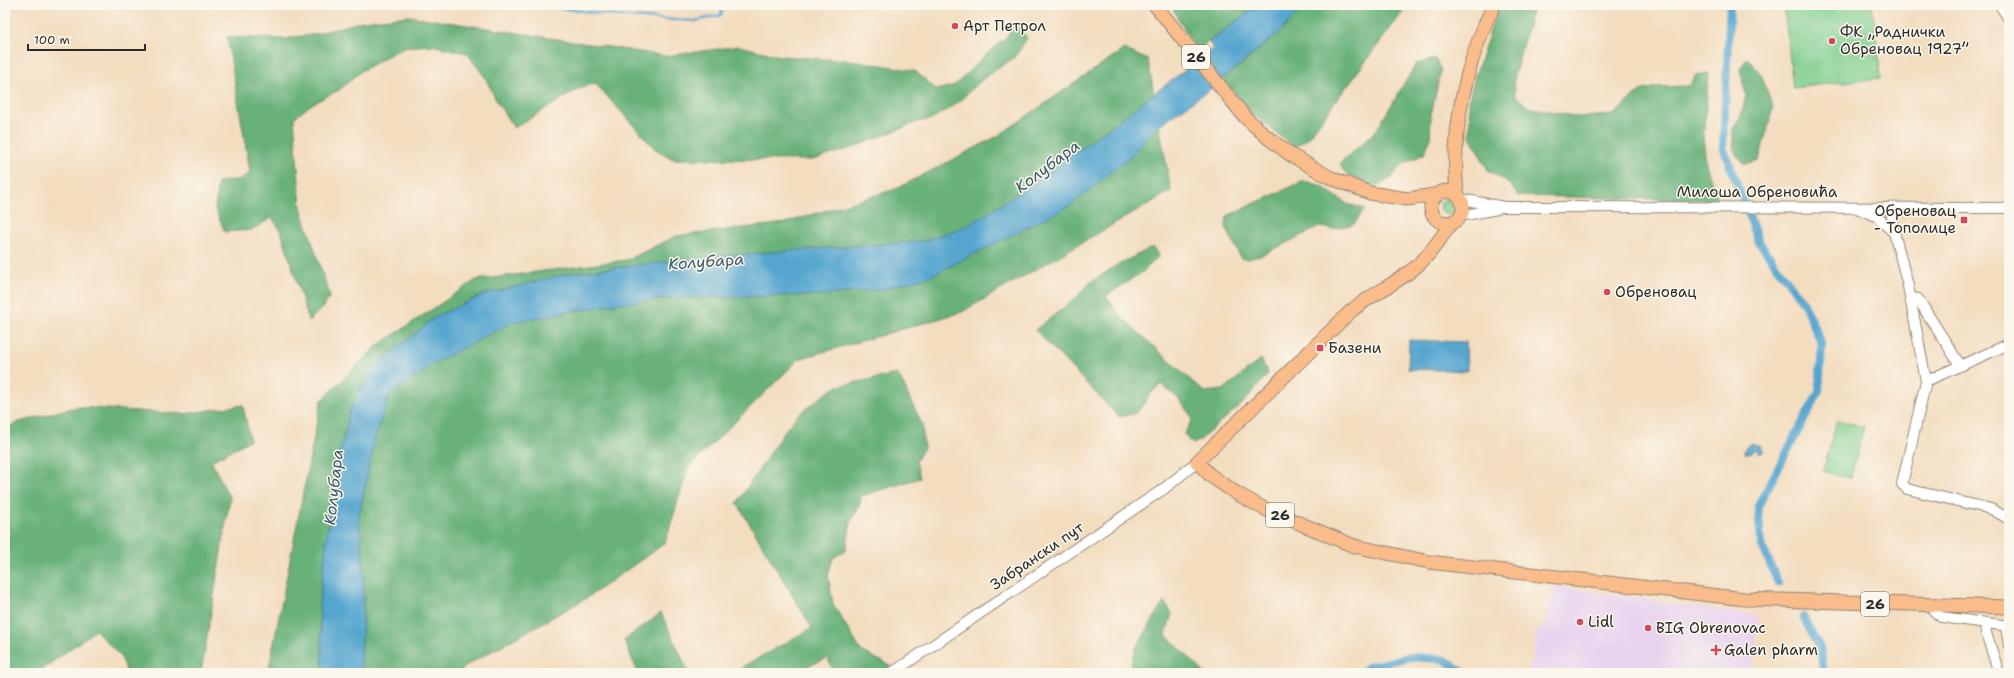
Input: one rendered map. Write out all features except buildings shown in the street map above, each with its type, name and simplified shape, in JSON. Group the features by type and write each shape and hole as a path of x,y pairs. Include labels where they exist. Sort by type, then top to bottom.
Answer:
{"main road":[{"path":"1197,462 1351,311 1367,298 1412,270 1427,255 1456,220 1463,208 1459,196 1455,156 1460,106 1465,83 1480,36 1494,5"},
{"name":"26","path":"1156,6 1236,106 1267,137 1301,161 1339,181 1384,196 1393,201 1434,216 1444,223 1456,220"},
{"path":"1427,255 1434,216 1431,205 1448,178 1455,156"},
{"name":"26","path":"1384,196 1411,199 1451,191 1459,196"},
{"name":"26","path":"1197,462 1211,476 1236,493 1263,508 1354,546 1429,562 1744,600 2009,607"}],"street":[{"path":"2000,5 2009,19"},
{"name":"Милоша Обреновића","path":"1459,196 1504,207 2009,208"},
{"name":"Милоша Обреновића","path":"1456,220 1504,207"},
{"path":"1858,208 1878,217 1894,233"},
{"path":"1893,208 1892,220 1894,233 1911,298 1926,380 1902,484 1907,489 1991,509 2009,519"},
{"path":"1911,298 1918,299 1960,364"},
{"path":"1926,380 2009,344"},
{"name":"Забрански пут","path":"892,673 1165,488 1197,462"},
{"path":"1933,604 1935,612 1941,617 2007,626 2009,645"},
{"path":"1985,623 1986,633 1999,673"}],"shaded area":[{"name":"BIG Obrenovac","path":"1554,586 1759,616 1751,673 1525,673 1532,663 1536,632 1544,625"}],"green space":[{"path":"1171,5 1258,5 1200,48 1195,47 1191,42"},
{"path":"1305,5 1408,5 1307,139 1294,147 1252,114 1223,79 1279,33"},
{"path":"1502,5 1534,5 1514,76 1515,95 1528,107 1579,117 1614,115 1640,91 1657,87 1689,86 1696,75 1709,73 1703,138 1706,163 1717,200 1518,196 1509,183 1488,170 1470,136 1469,100 1475,76 1497,11"},
{"name":"ФК „Раднички Обреновац 1927”","path":"1784,5 1872,5 1881,78 1793,88"},
{"path":"409,16 666,56 739,46 780,56 858,61 915,71 937,90 955,85 993,48 1006,38 1015,23 1027,38 1016,56 984,78 957,103 933,119 917,122 852,148 813,160 673,159 655,149 595,83 580,88 514,128 498,104 485,77 467,53 431,45 403,47 361,71 339,90 312,104 294,118 301,208 330,296 323,307 309,321 281,231 272,218 251,230 225,232 215,208 218,182 242,179 250,172 227,37 285,39 320,33 363,21"},
{"path":"1124,49 1148,60 1171,191 962,312 799,359 688,468 665,543 587,598 467,665 459,673 268,673 321,401 377,346 476,280 627,260 676,236 785,223 896,189 998,136"},
{"path":"1747,58 1761,74 1773,108 1759,160 1745,164 1736,155 1733,143 1733,128 1741,116 1746,96 1740,69"},
{"path":"1435,59 1441,70 1431,115 1430,140 1424,154 1401,165 1391,178 1381,184 1372,186 1347,174 1343,170 1340,163 1376,131 1416,64"},
{"path":"1304,181 1320,185 1347,204 1365,209 1354,224 1334,229 1319,227 1260,256 1247,259 1241,258 1226,227 1227,216"},
{"path":"1445,199 1451,199 1456,204 1454,213 1451,215 1445,215 1440,210 1440,204"},
{"path":"1153,247 1159,256 1144,271 1106,296 1120,316 1204,392 1223,390 1261,359 1268,374 1244,402 1200,440 1193,444 1184,434 1193,419 1179,399 1161,384 1151,393 1137,413 1119,417 1035,330 1076,298 1090,283 1117,265"},
{"path":"898,374 922,424 924,448 916,461 920,478 861,496 859,508 851,521 846,550 833,558 828,575 833,604 861,651 891,666 881,673 835,673 827,658 793,673 744,673 742,667 812,628 737,503 784,432 797,416 825,394 838,386"},
{"path":"243,405 250,440 211,461 230,498 201,673 127,673 121,657 96,630 37,673 5,673 5,429 19,422 76,407 184,414"},
{"path":"1837,420 1864,427 1851,478 1823,471"},
{"path":"1164,602 1172,613 1166,635 1205,673 1128,673 1136,648"},
{"path":"661,613 689,673 638,673 624,640"}],"water":[{"name":"Колубара","path":"1258,5 1305,5 1279,33 1209,90 1155,128 1132,155 1071,205 931,276 878,290 825,295 671,298 614,304 513,322 440,360 389,395 374,443 359,515 364,572 361,673 323,673 319,605 333,482 351,406 373,368 435,317 482,295 570,273 705,257 923,241 967,226 1037,182 1213,49 1209,42"},
{"path":"1409,340 1466,342 1467,371 1408,369"},
{"path":"1751,443 1762,446 1763,451 1760,453 1754,449 1750,454 1744,453 1746,446"}],"waterway":[{"path":"536,5 627,17 695,21 721,15 723,5"},
{"path":"1730,5 1723,147 1759,242 1804,304 1822,345 1819,392 1758,506 1761,543 1778,583"},
{"path":"1803,617 1820,648 1824,673"},
{"path":"1361,673 1368,667 1409,657 1443,659 1465,673"}],"place":[{"name":"Арт Петрол","path":"955,26"},
{"name":"ФК „Раднички Обреновац 1927”","path":"1832,41"},
{"name":"Обреновац - Тополице","path":"1964,220"},
{"name":"Обреновац","path":"1607,292"},
{"name":"Базени","path":"1320,348"},
{"name":"Lidl","path":"1580,622"},
{"name":"BIG Obrenovac","path":"1648,628"},
{"name":"Galen pharm","path":"1716,650"}]}
